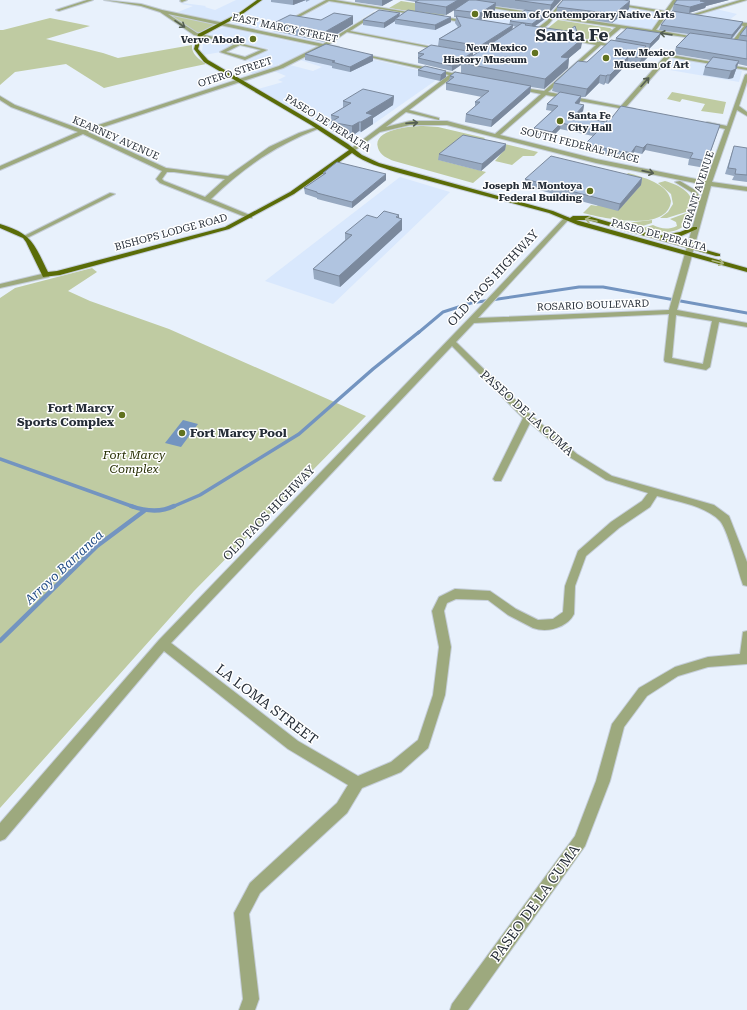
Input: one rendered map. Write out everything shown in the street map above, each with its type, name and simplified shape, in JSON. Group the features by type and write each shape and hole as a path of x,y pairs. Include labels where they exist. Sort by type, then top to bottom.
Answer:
{"main road":[{"path":"200,35 223,24 260,0"},
{"name":"PASEO DE PERALTA","path":"200,35 196,47 200,55 238,81 318,127 360,156 384,166 551,212 580,224 747,263"},
{"name":"BISHOPS LODGE ROAD","path":"46,275 219,231 250,217 292,193 352,150"},
{"name":"PASEO DE PERALTA","path":"567,218 588,218 642,233 747,270"},
{"path":"0,226 25,237 34,250 46,275"},
{"path":"642,233 669,236 681,234 695,228"}],"street":[{"path":"58,10 91,0"},
{"path":"106,0 141,5 161,11 200,35 239,44 246,46 265,50 245,59 222,52 239,44"},
{"path":"280,25 329,0 425,15"},
{"path":"533,32 537,31 551,17 565,0"},
{"path":"588,0 700,17"},
{"path":"653,32 666,14 665,12 675,0"},
{"path":"689,16 745,0"},
{"path":"478,6 703,39"},
{"name":"OTERO STREET","path":"0,168 83,132 274,69 324,45 384,9"},
{"name":"EAST MARCY STREET","path":"161,11 345,50"},
{"path":"446,19 454,13"},
{"path":"433,16 478,24"},
{"path":"720,20 747,24 733,43"},
{"path":"496,136 619,27"},
{"path":"266,33 275,28"},
{"path":"346,31 449,50"},
{"path":"525,32 543,34"},
{"path":"564,38 626,48"},
{"path":"725,42 740,44"},
{"path":"634,50 747,69"},
{"name":"EAST MARCY STREET","path":"352,52 468,78"},
{"path":"622,108 668,56"},
{"path":"352,150 404,110 462,69"},
{"name":"GRANT AVENUE","path":"716,320 706,367 668,360 673,311 695,228 708,184 745,86 747,75"},
{"path":"510,86 637,110"},
{"name":"KEARNEY AVENUE","path":"0,98 13,106 83,132 165,170 229,178"},
{"path":"736,107 747,114"},
{"path":"404,110 447,123"},
{"path":"698,122 729,128"},
{"path":"378,131 410,123 447,123"},
{"name":"SOUTH FEDERAL PLACE","path":"447,123 663,176 747,189"},
{"path":"206,200 229,178 256,157 275,145 318,127"},
{"path":"165,170 158,179 162,182 250,217"},
{"path":"663,176 689,187 697,195 702,204"},
{"path":"25,237 112,194"},
{"name":"OLD TAOS HIGHWAY","path":"0,834 163,644 482,310 567,218"},
{"name":"BISHOPS LODGE ROAD","path":"0,286 46,275"},
{"name":"ROSARIO BOULEVARD","path":"471,321 673,311 747,326"},
{"name":"PASEO DE LA CUMA","path":"451,342 528,416 574,456 609,478 710,508 725,520 741,560 747,582"},
{"path":"498,478 528,416"},
{"path":"247,1010 252,999 241,913 255,888 342,808 358,784 396,767 423,744 439,695 445,648 438,611 444,600 455,594 490,596 512,612 537,625 555,624 568,614 570,586 582,554 615,525 646,504 654,492"},
{"name":"PASEO DE LA CUMA","path":"458,1010 580,841 604,781 618,724 643,692 675,672 708,662 746,662 747,636"},
{"name":"LA LOMA STREET","path":"163,644 293,745 358,784"}],"shaded area":[{"path":"236,0 255,0 222,22 178,12 193,6 181,4 183,3 206,6 205,7 215,10"},
{"path":"263,0 324,0 266,30 232,23"},
{"path":"569,0 581,0 747,26 747,44 553,16"},
{"path":"331,2 377,9 324,43 272,32"},
{"path":"473,7 549,18 532,31 456,18"},
{"path":"716,9 737,14 729,20 696,16"},
{"path":"386,10 509,31 476,53 353,31"},
{"path":"224,27 317,47 271,68 253,74 244,69 259,64 247,60 269,49 206,35"},
{"path":"225,41 237,44 221,52 204,55 202,51 203,45 201,43 219,44"},
{"path":"324,48 442,76 356,136 346,137 258,89 283,82 278,80 286,76 274,71 290,65 313,71 322,67 300,60"},
{"path":"674,58 737,69 742,71 739,82 664,69"},
{"path":"400,177 450,192 333,304 265,281"}],"green space":[{"path":"401,1 453,9 443,16 439,16 389,8"},
{"path":"170,14 216,24 198,34"},
{"path":"50,18 90,26 46,39 118,58 192,45 194,54 206,64 104,88 66,64 15,72 0,85 0,30"},
{"path":"558,20 610,28 613,30 602,40 598,41 543,32"},
{"path":"672,92 726,102 723,114 701,111 705,104 682,99 680,102 667,99"},
{"path":"423,126 438,127 485,138 479,145 439,160 486,172 473,183 394,161 380,153 378,142 386,133 402,128"},
{"path":"492,141 538,152 534,156 523,156 512,165 495,161 504,150 486,146"},
{"path":"628,173 660,185 669,195 671,201 667,211 659,217 633,221 605,218 583,213 591,205 597,206"},
{"path":"665,181 681,187 689,194 693,204 692,210 667,218 660,218 668,212 673,204 671,194 658,183"},
{"path":"692,211 689,219 684,225 671,232 655,232 639,229 653,225 665,228 677,226 676,222 670,219"},
{"path":"652,220 652,223 636,228 610,221 634,222"},
{"name":"Fort Marcy Complex","path":"92,268 97,272 68,291 90,301 169,329 366,416 194,591 0,808 0,298 15,288"}],"water":[{"name":"Fort Marcy Pool","path":"183,420 198,424 181,447 165,443"}],"building":[{"path":"419,0 458,0 446,7 415,2"},
{"path":"469,0 496,3 480,13 454,10"},
{"path":"515,0 555,0 551,5"},
{"path":"563,0 630,1 614,14 557,7"},
{"path":"677,0 704,0 700,1 707,2 690,7 674,4"},
{"path":"379,10 400,13 384,23 363,20"},
{"path":"408,10 451,17 435,25 395,19"},
{"path":"525,10 546,13 532,24 510,21"},
{"path":"672,11 743,22 732,35 661,25"},
{"path":"334,13 353,16 323,33 274,23 290,15 321,20"},
{"path":"456,16 513,25 480,46 439,39 461,26"},
{"path":"522,23 526,24 525,25 581,33 583,38 561,57 569,58 545,79 462,63"},
{"path":"575,26 577,32 568,31"},
{"path":"747,26 747,36 740,35"},
{"path":"627,28 661,33 650,44 616,38"},
{"path":"690,33 747,41 747,59 676,47"},
{"path":"611,40 646,46 644,48 650,49 641,58 629,56 610,75 600,75 587,89 554,83 578,61 587,62"},
{"path":"326,44 373,55 350,67 332,62 335,61 305,54"},
{"path":"431,45 473,52 452,66 418,58 424,54 418,53"},
{"path":"713,57 739,61 736,65 736,69 731,71 705,67"},
{"path":"425,66 446,71 441,75 418,70"},
{"path":"455,72 531,86 492,120 466,114 480,102 475,102 489,91 446,83 454,77 450,76"},
{"path":"363,89 394,96 366,113 373,115 352,126 331,122 339,117 331,115 351,103 343,101"},
{"path":"560,92 581,96 575,103 584,105 574,116 606,122 608,119 610,120 621,106 720,125 707,161 690,158 693,153 647,144 643,148 636,146 631,153 622,152 585,144 598,131 561,123 552,132 534,128 558,106 547,104"},
{"path":"463,135 506,144 482,164 439,154"},
{"path":"734,146 747,148 747,175 735,174 736,169 728,168"},
{"name":"Joseph M. Montoya Federal Building","path":"551,156 642,178 620,204 525,179"},
{"path":"337,162 386,174 352,202 304,188 326,173 323,173"},
{"path":"384,211 399,215 396,217 402,219 339,276 313,269 352,235 345,233 367,215 377,218"}],"waterway":[{"path":"418,333 443,312 471,303 579,287 603,287 747,313"},
{"path":"172,507 200,495 299,434 373,369 419,332"},
{"path":"0,459 132,506"},
{"path":"132,506 142,509 163,510 174,506"},
{"name":"Arroyo Barranca","path":"0,641 97,546 144,511"}],"place":[{"name":"Museum of Contemporary Native Arts","path":"475,14"},
{"name":"Verve Abode","path":"253,39"},
{"name":"New Mexico History Museum","path":"535,53"},
{"name":"New Mexico Museum of Art","path":"606,58"},
{"name":"Santa Fe City Hall","path":"560,121"},
{"name":"Joseph M. Montoya Federal Building","path":"590,191"},
{"name":"Fort Marcy Sports Complex","path":"122,415"},
{"name":"Fort Marcy Pool","path":"182,433"}],"district":[{"name":"Santa Fe","path":"572,35"}]}
